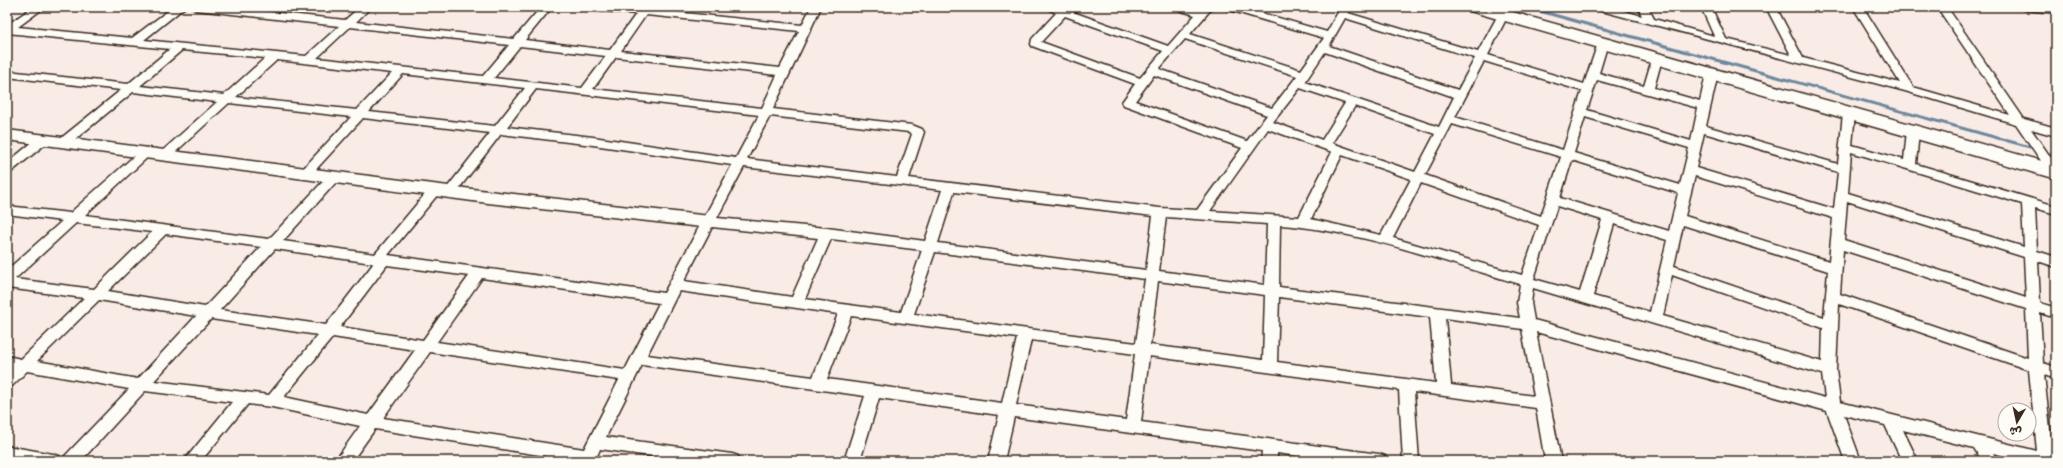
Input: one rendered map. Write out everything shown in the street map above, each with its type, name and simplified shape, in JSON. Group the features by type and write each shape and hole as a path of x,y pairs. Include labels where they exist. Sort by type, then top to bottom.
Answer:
{"main road":[{"path":"1476,7 2056,173"}],"street":[{"path":"8,29 40,7"},
{"path":"134,42 180,7"},
{"path":"196,7 784,72"},
{"path":"308,60 366,7"},
{"path":"485,80 547,7"},
{"path":"593,7 805,28"},
{"path":"7,362 141,385 272,402 372,422 588,459 668,299 710,222 739,162 766,112 816,7"},
{"path":"1049,7 1065,9 1170,50"},
{"path":"1179,7 1205,11"},
{"path":"1230,7 1330,36"},
{"path":"1598,7 1649,20 1722,42 1799,60 1908,89 2020,123 2056,132"},
{"path":"1643,7 1649,20"},
{"path":"1706,7 1722,42"},
{"path":"1771,7 1799,60"},
{"path":"1858,7 1908,89"},
{"path":"1942,7 2020,123 2056,173"},
{"path":"2025,7 2056,10"},
{"path":"1065,9 1036,41 1038,46 1142,83"},
{"path":"1201,214 1249,146 1301,79 1330,36 1344,10 1481,57 1588,89"},
{"path":"1205,11 1152,70 1128,100 1129,104 1249,146"},
{"path":"585,92 643,12"},
{"path":"1385,240 1503,15"},
{"path":"8,29 274,56 916,130 918,132 902,180"},
{"path":"1183,35 1301,79 1352,102 1442,132"},
{"path":"1553,461 1524,303 1527,281 1566,154 1603,43"},
{"path":"64,142 131,88 179,46"},
{"path":"1322,47 1461,95"},
{"path":"165,155 274,56"},
{"path":"1648,90 1657,59"},
{"path":"1152,70 1274,113"},
{"path":"305,174 400,71"},
{"path":"7,74 593,142 739,162 902,180 1160,212 1303,222 1385,240 1829,370"},
{"path":"1655,319 1668,269 1712,74"},
{"path":"1592,75 1705,106"},
{"path":"272,402 330,331 380,260 496,131 532,86"},
{"path":"1325,145 1352,102"},
{"path":"1580,112 1695,146"},
{"path":"1849,113 1830,325 1829,370 1834,406 1853,461"},
{"path":"1449,119 1686,191"},
{"path":"1266,124 1545,222"},
{"path":"1700,128 1844,170"},
{"path":"1910,166 1913,131"},
{"path":"7,135 443,191 710,222 827,233 1528,324 1834,406 1980,444 2049,460 2036,366 2028,201"},
{"path":"7,169 44,139"},
{"path":"1847,147 2056,210"},
{"path":"1303,222 1339,150"},
{"path":"7,278 146,152"},
{"path":"1690,170 1839,215"},
{"path":"71,461 334,177"},
{"path":"906,318 950,186"},
{"path":"1841,195 2056,262"},
{"path":"1552,200 1675,238"},
{"path":"7,210 163,229 478,274 668,299"},
{"path":"1133,426 1160,212"},
{"path":"1585,298 1609,218"},
{"path":"1270,366 1274,219"},
{"path":"1679,219 1835,268"},
{"path":"7,382 163,229"},
{"path":"797,302 827,233"},
{"path":"1837,243 2056,313"},
{"path":"1668,269 1830,325"},
{"path":"343,461 478,274"},
{"path":"7,283 96,294 207,313 629,376"},
{"path":"676,285 846,310 1142,348 1542,403"},
{"path":"1833,297 2056,373"},
{"path":"818,384 846,310"},
{"path":"1437,312 1444,390"},
{"path":"996,461 1006,411 1025,334"},
{"path":"638,359 1006,411 1133,426 1379,461"},
{"path":"1406,384 1411,461"},
{"path":"852,461 874,392"},
{"path":"192,461 244,398"},
{"path":"1892,421 1910,461"},
{"path":"596,442 732,461"},
{"path":"1980,444 1990,461"},
{"path":"1269,461 1270,445"},
{"path":"7,453 53,461"}],"waterway":[{"path":"1525,7 2030,147"},
{"path":"2051,153 2056,154"}]}
